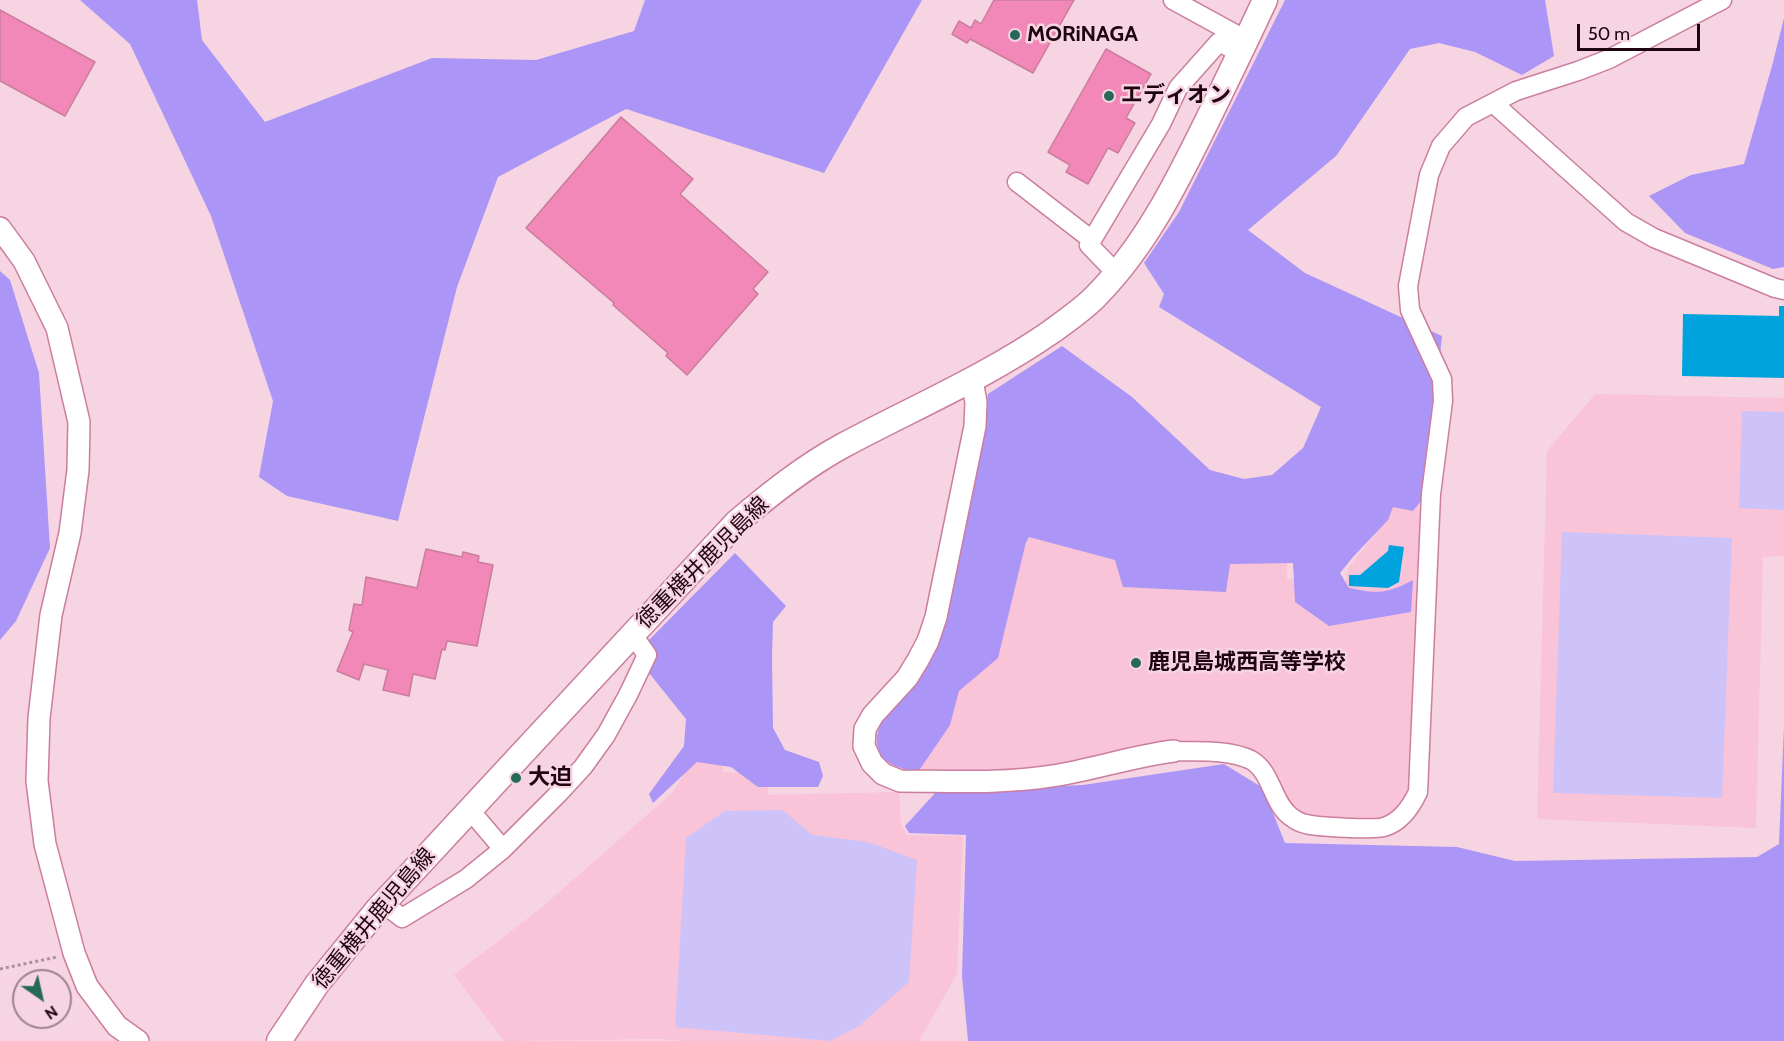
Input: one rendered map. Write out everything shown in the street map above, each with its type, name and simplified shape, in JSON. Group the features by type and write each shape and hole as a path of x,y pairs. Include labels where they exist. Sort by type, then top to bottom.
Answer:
{"main road":[{"name":"徳重横井鹿児島線","path":"279,1041 317,984 383,903 737,522 779,487 841,446 972,381 1027,349 1096,297 1117,274 1157,217 1178,180 1265,0"}],"street":[{"path":"1173,0 1243,47"},
{"path":"972,381 976,402 975,426 936,617 918,660 906,678 873,715 865,729 864,746 872,763 883,774 900,782 1017,780 1053,776 1146,754 1174,751 1226,753 1254,762 1263,771 1287,815 1298,822 1309,825 1367,828 1384,827 1400,819 1412,807 1418,792 1431,494 1443,401 1442,379 1410,310 1408,286 1429,175 1441,146 1466,117 1516,91 1609,59 1722,0"},
{"path":"1117,274 1089,245 1161,124 1178,88 1219,42 1243,47"},
{"path":"1493,103 1626,222 1654,238 1784,290"},
{"path":"1017,182 1092,240"},
{"path":"0,228 24,261 57,328 79,422 78,470 70,533 51,615 39,718 37,781 45,844 74,953 87,986 117,1026 138,1041"},
{"path":"383,903 402,918 466,879 503,849 583,767 606,735 647,655 633,635"},
{"path":"469,809 503,849"}],"path":[{"path":"0,969 74,953"}],"shaded area":[{"path":"80,0 197,0 202,40 265,122 432,58 536,60 634,31 645,0 922,0 824,173 626,109 498,177 457,287 398,521 287,496 259,477 273,401 211,216 130,44"},
{"path":"1285,0 1545,0 1554,56 1522,75 1475,52 1439,43 1410,49 1336,156 1248,230 1305,273 1442,336 1425,496 1413,511 1393,507 1388,520 1340,573 1349,588 1367,591 1382,592 1413,580 1411,612 1329,626 1295,602 1293,563 1230,564 1226,592 1123,587 1115,560 1029,537 998,658 959,691 950,725 918,772 886,761 878,750 879,728 909,691 924,668 945,624 963,540 988,394 1062,346 1132,397 1210,470 1244,479 1272,475 1303,448 1321,407 1159,307 1164,294 1144,263 1179,212"},
{"path":"1784,18 1784,267 1773,269 1685,233 1649,196 1691,175 1744,164"},
{"path":"0,271 10,280 39,373 50,548 16,621 0,640"},
{"path":"1595,394 1784,398 1784,556 1763,557 1756,828 1537,819 1547,451"},
{"path":"1742,411 1784,412 1784,510 1739,508"},
{"path":"1390,495 1420,497 1413,777 1409,794 1399,809 1388,817 1374,820 1319,818 1304,814 1291,805 1269,763 1259,754 1246,748 1203,744 1156,744 1017,771 933,772 894,770 883,762 876,750 873,737 878,723 911,685 966,521 1064,539 1287,553 1287,579 1309,579 1344,590 1348,568 1374,536 1372,515"},
{"path":"1562,532 1732,538 1722,798 1553,793"},
{"path":"735,553 786,606 773,622 773,728 785,750 819,762 823,776 818,787 758,787 731,767 697,762 653,803 649,794 684,746 686,719 649,673 656,656 647,642"},
{"path":"698,718 723,759 723,772 769,774 767,795 899,792 901,825 907,835 963,836 957,974 919,1041 659,1039 504,1041 454,975 541,908 672,793 688,768"},
{"path":"1784,726 1784,1041 968,1041 962,976 966,835 909,833 905,826 937,791 1083,785 1224,764 1263,788 1285,843 1457,847 1515,861 1757,857 1779,844"},
{"path":"782,810 813,835 868,842 917,860 909,982 859,1026 830,1041 675,1027 686,838 725,811"}],"water":[{"path":"1779,306 1784,306 1784,378 1682,376 1683,314 1779,316"},
{"path":"1389,545 1404,547 1399,582 1388,588 1349,586 1349,575 1360,575 1388,551"}],"building":[{"name":"MORiNAGA","path":"994,0 1074,0 1033,73 970,39 967,43 952,34 959,21 971,28 975,20 981,24"},
{"path":"0,10 95,62 65,116 0,81"},
{"name":"エディオン","path":"1106,49 1151,74 1126,118 1135,123 1118,153 1108,148 1088,184 1066,172 1070,165 1048,152"},
{"path":"621,117 693,179 680,194 768,272 753,289 758,294 687,375 666,356 668,353 613,305 614,303 526,228"},
{"path":"426,549 462,557 463,552 479,556 478,562 493,565 477,646 447,641 445,650 442,649 435,679 413,674 409,696 383,690 388,670 364,664 359,680 337,671 353,632 349,630 354,604 362,605 366,577 417,588"}],"place":[{"name":"MORiNAGA","path":"1015,35"},
{"name":"エディオン","path":"1109,96"},
{"name":"鹿児島城西高等学校","path":"1136,663"},
{"name":"大迫","path":"516,778"}]}
